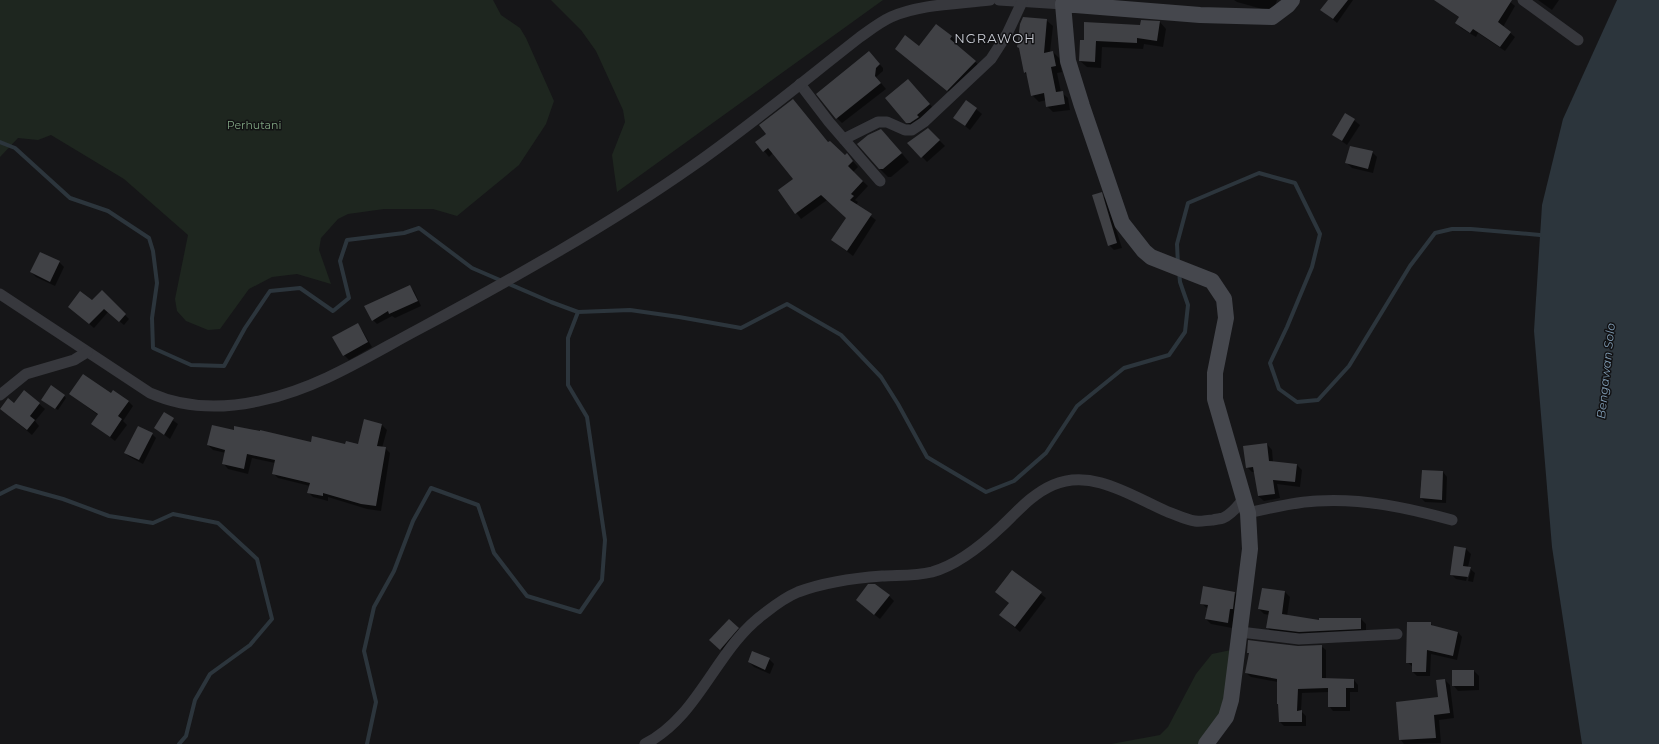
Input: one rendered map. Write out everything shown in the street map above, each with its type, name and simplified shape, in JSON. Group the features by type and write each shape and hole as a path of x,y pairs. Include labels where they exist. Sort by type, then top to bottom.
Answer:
{"street":[{"path":"0,294 150,393 180,403 208,407 262,401 296,391 351,367 386,346 498,287 616,217 694,165 860,37 892,16 923,8 990,0"},
{"path":"999,0 1200,15 1272,17 1288,5 1292,0"},
{"path":"1523,0 1578,40"},
{"path":"844,139 878,122 887,122 905,130 912,130 924,122 991,59 1007,34 1022,2"},
{"path":"1063,4 1068,61 1122,223 1144,251 1151,257 1212,280 1224,299 1226,318 1215,373 1215,399 1246,506 1250,549 1230,700 1226,717 1206,744"},
{"path":"800,84 880,181"},
{"path":"0,395 26,374 74,360 86,352"},
{"path":"645,744 660,737 688,708 742,632 790,596 798,592 856,578 932,572 958,560 991,537 1033,497 1045,489 1064,481 1076,480 1100,482 1194,521 1223,518 1236,508 1246,506 1317,501 1352,501 1399,507 1452,520"},
{"path":"1240,632 1299,639 1397,634"}],"green space":[{"name":"Perhutani","path":"0,0 493,0 501,15 520,28 526,38 554,101 546,124 519,165 457,216 433,209 384,209 348,214 338,219 321,238 319,250 331,284 297,274 272,277 249,289 220,329 208,330 186,321 177,311 175,299 188,235 124,179 51,135 38,140 18,138 0,157"},
{"path":"551,0 883,0 617,192 612,155 625,122 623,110 596,51 581,30"},
{"path":"1231,650 1225,699 1220,714 1199,744 1111,744 1160,735 1168,727 1196,674 1212,654"}],"water":[{"name":"Bengawan Solo","path":"1617,0 1659,0 1659,744 1582,744 1552,547 1534,331 1542,205 1563,119"}],"building":[{"path":"1328,0 1348,0 1333,19 1320,10"},
{"path":"1434,0 1512,0 1498,22 1511,32 1500,47 1473,29 1470,33 1455,23 1459,17"},
{"path":"1023,17 1047,19 1044,53 1053,51 1056,66 1051,67 1056,92 1063,91 1065,104 1046,107 1044,93 1031,96 1026,72 1024,73 1019,48 1017,47 1020,24"},
{"path":"1141,20 1160,21 1157,41 1137,38 1137,43 1096,41 1095,62 1079,61 1080,40 1084,40 1084,22 1140,25"},
{"path":"936,24 952,36 950,39 976,61 947,91 895,49 905,35 919,46"},
{"path":"869,51 880,64 876,68 875,76 881,83 836,119 816,94"},
{"path":"908,79 930,104 917,115 919,117 910,123 906,123 885,98"},
{"path":"793,99 828,142 830,141 845,155 847,153 853,161 848,166 863,181 851,194 854,196 850,200 872,214 847,251 831,240 846,218 821,195 795,214 778,190 793,179 768,148 763,152 755,142 766,134 759,125"},
{"path":"966,100 977,108 965,126 953,118"},
{"path":"1345,113 1355,119 1342,141 1332,135"},
{"path":"928,128 940,140 921,158 907,143"},
{"path":"881,129 902,153 883,169 879,169 857,144 868,135"},
{"path":"1350,146 1373,151 1368,169 1345,163"},
{"path":"1102,192 1117,243 1108,246 1092,195"},
{"path":"40,252 60,261 50,282 30,272"},
{"path":"410,285 418,301 389,314 388,311 372,321 364,306"},
{"path":"102,290 126,314 119,322 104,309 89,324 68,307 80,291 92,300"},
{"path":"358,323 368,342 343,356 332,337"},
{"path":"83,374 111,393 113,390 129,401 118,416 122,419 110,437 91,424 98,414 69,394"},
{"path":"51,385 65,395 55,409 41,400"},
{"path":"24,390 40,403 30,416 35,420 27,430 0,409 8,398 14,403"},
{"path":"164,412 174,418 164,435 154,428"},
{"path":"364,419 382,424 377,446 386,447 376,506 361,504 323,493 323,496 307,493 310,483 272,474 275,460 247,454 244,469 222,464 225,450 207,445 212,425 234,430 234,426 260,430 311,442 312,436 345,444 346,441 358,444"},
{"path":"138,426 153,433 139,460 124,453"},
{"path":"1267,443 1269,461 1297,464 1295,482 1273,480 1275,494 1258,496 1253,467 1246,468 1243,446"},
{"path":"1422,470 1443,471 1442,500 1420,498"},
{"path":"1454,546 1466,548 1463,566 1471,567 1468,577 1450,575"},
{"path":"1012,570 1042,592 1015,627 999,615 1009,603 995,592"},
{"path":"868,584 875,584 890,595 874,615 856,600"},
{"path":"1203,586 1235,592 1233,609 1230,609 1228,623 1205,619 1208,605 1200,604"},
{"path":"1262,588 1285,591 1282,614 1319,620 1319,618 1361,618 1361,629 1299,632 1266,628 1269,611 1258,609"},
{"path":"729,619 739,628 720,650 709,640"},
{"path":"1407,622 1431,622 1431,625 1458,632 1453,656 1427,650 1426,672 1412,672 1412,663 1406,663"},
{"path":"1248,640 1298,646 1322,645 1322,678 1354,679 1354,688 1346,688 1346,707 1328,707 1328,688 1298,689 1297,711 1302,710 1302,722 1279,722 1277,679 1245,673 1249,653 1247,653"},
{"path":"752,651 770,658 765,670 748,662"},
{"path":"1452,670 1474,670 1474,686 1452,686"},
{"path":"1445,679 1450,713 1434,715 1436,738 1399,740 1396,702 1438,697 1436,680"}],"waterway":[{"path":"0,142 15,148 70,198 108,211 149,238 153,251 157,283 152,318 153,348 191,365 224,366 245,328 270,291 300,288 333,311 349,298 340,261 347,240 404,233 419,228 472,268 578,312 630,310 741,328 787,304 841,335 881,377 898,404 927,457 986,492 1014,481 1046,453 1077,406 1124,368 1169,355 1185,332 1188,305 1180,282 1179,271"},
{"path":"1178,265 1177,244 1188,203 1259,173 1295,183 1320,234 1312,267 1270,363 1279,389 1297,402 1318,400 1349,366 1410,266 1435,233 1452,229 1471,229 1540,235"},
{"path":"367,744 376,702 364,651 374,607 394,571 413,521 431,488 478,505 494,553 527,596 580,612 602,580 605,540 587,417 568,385 568,338 578,312"},
{"path":"0,494 16,486 63,499 109,516 153,523 173,514 218,523 257,559 272,619 250,645 210,674 195,700 186,736 179,744"}],"district":[{"name":"NGRAWOH","path":"995,38"}]}
